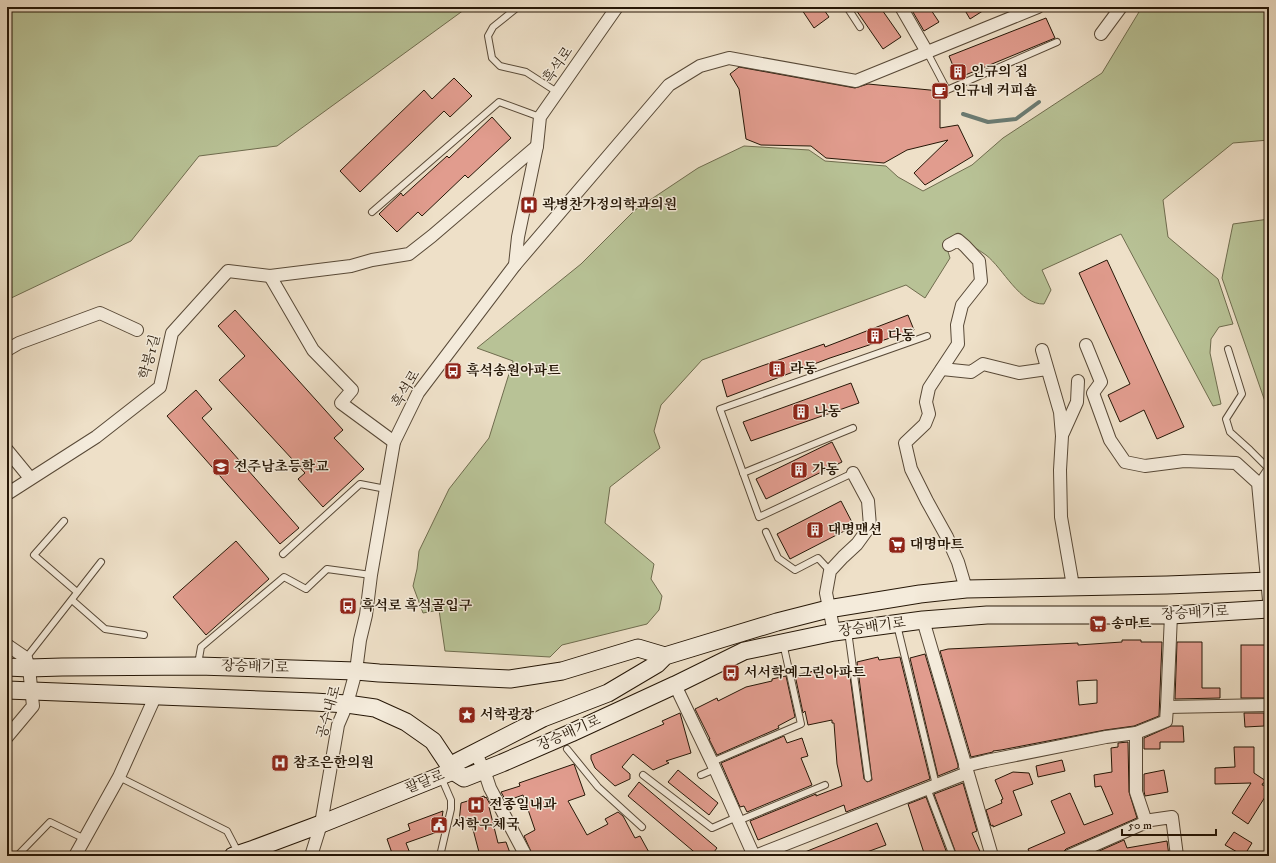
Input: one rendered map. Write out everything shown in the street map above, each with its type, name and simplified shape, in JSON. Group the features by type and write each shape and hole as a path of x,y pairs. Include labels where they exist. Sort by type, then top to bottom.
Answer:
{"street":[{"name":"흑석로","path":"356,671 394,442 418,393 515,265 518,238 537,146 540,116 617,7"},
{"path":"901,7 927,52"},
{"path":"515,265 669,85 700,66 729,58 856,81 1038,7"},
{"path":"1101,34 1121,7"},
{"name":"학봉1길","path":"7,494 96,437 160,387 172,333 228,271 270,276 351,266 372,260 409,254 537,146"},
{"path":"949,245 958,240 979,261 982,281 962,305 957,325 958,344 929,388 926,402 929,414 925,424 905,443 912,469 927,501 948,537 958,562 966,589"},
{"path":"270,276 313,350 352,390 341,403 394,442"},
{"path":"7,350 19,343 100,313 137,330"},
{"path":"1086,345 1101,382 1093,393 1110,440 1125,462 1145,466 1184,461 1236,463 1264,481 1269,600"},
{"path":"1042,350 1060,412 1062,436 1060,470 1061,517 1073,586"},
{"path":"942,369 971,372 983,364 1019,373 1047,369"},
{"path":"1062,436 1077,402 1078,381"},
{"path":"7,450 30,478"},
{"path":"841,631 828,608 826,593 830,571 858,544 870,526 868,500 853,473"},
{"name":"장승배기로","path":"608,693 657,664 665,656 828,608 920,594 966,589 1167,585 1268,581"},
{"name":"장승배기로","path":"447,774 464,778 502,763 674,685 744,651 841,631 923,620 987,614 1171,615 1269,609"},
{"path":"674,685 754,856 932,787 986,760 1106,737 1136,733 1166,721 1171,615"},
{"path":"923,620 992,856"},
{"path":"7,645 28,663 33,706 7,737"},
{"name":"장승배기로","path":"7,667 28,663 62,666 198,666 356,671 510,680 562,671 638,648 665,656"},
{"name":"공수내로","path":"311,856 321,824 338,725 347,704 356,671"},
{"path":"7,690 347,704 375,708 406,722 433,741 447,774"},
{"name":"팔달로","path":"236,855 321,824 447,774 457,762 475,752 543,718 608,693"},
{"path":"76,856 119,777 155,696"},
{"path":"1167,707 1269,706"},
{"path":"1136,733 1136,792 1146,822"},
{"path":"475,752 484,770 490,788 526,856"},
{"path":"1069,856 1146,822 1172,817 1177,856"}],"lane":[{"path":"518,7 493,27 488,36 492,58 500,66 526,72 557,92"},
{"path":"847,7 860,27"},
{"path":"927,52 947,90 1057,42"},
{"path":"372,212 499,102 540,116"},
{"path":"853,473 759,517 720,409 927,336"},
{"path":"1228,349 1242,394 1226,419 1230,432 1268,468 1264,481"},
{"path":"743,473 853,428"},
{"path":"283,554 360,484 386,488"},
{"path":"64,521 34,556 77,592"},
{"path":"766,532 778,558 795,570 818,558 830,571"},
{"path":"28,663 77,592 101,562"},
{"path":"198,666 201,647 284,578 306,589 327,569 371,575"},
{"path":"72,600 105,629 144,635"},
{"path":"897,624 932,787 953,856"},
{"path":"841,631 868,778"},
{"path":"701,775 713,766 801,724 783,643"},
{"path":"567,749 598,787 642,827"},
{"path":"440,856 451,809 447,774"},
{"path":"643,775 712,828 825,785"},
{"path":"119,777 227,831 236,855"},
{"path":"17,856 50,822 85,839"}],"green space":[{"path":"7,7 468,7 277,146 199,156 131,241 7,300"},
{"path":"1142,7 1269,7 1269,140 1233,143 1163,200 1168,237 1218,279 1233,324 1219,327 1211,339 1210,353 1221,404 1213,406 1121,234 1042,270 1051,290 1044,304 1035,303 1027,299 1012,285 992,261 980,251 959,239 945,242 950,258 925,298 906,285 702,360 661,405 654,431 660,448 610,487 605,523 654,564 651,579 662,596 659,610 647,624 562,645 550,657 445,651 439,610 423,613 413,586 419,551 449,489 489,438 513,361 477,348 581,264 635,210 698,168 744,146 809,150 825,161 886,166 898,177 923,191 972,165 1003,138 1102,73"},
{"path":"1269,219 1269,413 1222,278 1233,224"}],"building":[{"path":"800,7 822,7 829,17 814,28"},
{"path":"854,7 880,7 901,37 883,49"},
{"path":"910,7 929,7 939,22 924,31"},
{"path":"963,7 989,7 970,19"},
{"path":"1046,18 1055,38 958,78 949,56"},
{"path":"739,67 855,88 868,84 940,91 940,128 958,125 973,156 925,185 914,173 948,140 907,150 884,163 826,158 811,146 761,145 746,139 739,89 730,74"},
{"path":"454,78 472,96 450,117 444,111 360,192 340,171 424,90 432,99"},
{"path":"492,117 511,138 468,178 465,175 422,216 418,212 397,232 379,214 401,193 403,196 447,156 449,158"},
{"path":"1107,260 1184,427 1157,439 1144,410 1120,422 1108,395 1130,384 1079,273"},
{"path":"235,310 343,430 334,438 364,469 323,507 298,479 305,473 219,380 245,356 218,326"},
{"path":"908,315 914,330 830,358 727,397 722,380 824,344 825,347"},
{"name":"나동","path":"851,383 859,403 751,441 743,422"},
{"path":"196,390 212,409 202,418 299,528 280,544 167,416"},
{"name":"가동","path":"832,442 842,462 766,499 756,479"},
{"name":"대명맨션","path":"841,501 854,526 790,559 777,534"},
{"path":"236,541 269,579 206,635 173,597"},
{"path":"1122,640 1141,640 1141,642 1162,642 1159,716 1134,726 993,751 971,757 940,651 948,649 1078,643 1078,645 1122,642","holes":["1097,680 1097,703 1079,705 1077,681"]},
{"path":"1177,642 1202,642 1202,688 1220,688 1220,698 1175,699"},
{"path":"1241,645 1269,645 1269,698 1241,698"},
{"path":"925,654 958,765 958,768 938,776 910,658"},
{"path":"878,657 879,660 900,657 930,779 846,812 844,805 758,840 750,821 816,794 816,796 842,786 837,764 834,723 832,723 832,720 808,725 805,711 803,713 795,675 824,669 849,669 864,779 867,782 872,780 857,662"},
{"path":"786,676 795,717 778,726 779,728 717,755 695,709 717,698 718,701 746,687"},
{"path":"680,713 691,753 666,761 669,763 653,770 633,754 622,767 630,774 630,779 615,786 595,768 591,755 664,724 662,721"},
{"path":"1244,713 1264,713 1264,726 1245,727"},
{"path":"1171,726 1183,726 1184,742 1160,742 1160,749 1144,749 1144,738"},
{"path":"784,736 787,743 802,738 808,756 801,758 812,785 747,812 744,806 740,807 721,763"},
{"path":"1128,742 1129,792 1137,818 1066,849 1062,856 1031,856 1028,849 1065,833 1051,801 1070,793 1084,825 1113,814 1101,786 1095,787 1094,775 1112,772 1111,748 1118,747 1118,743"},
{"path":"1234,747 1254,747 1254,773 1269,783 1263,783 1262,785 1269,786 1269,798 1265,797 1248,824 1232,813 1251,783 1215,784 1215,768 1235,767"},
{"path":"1062,760 1065,771 1038,777 1036,766"},
{"path":"574,764 585,795 568,801 587,835 608,824 605,819 618,812 623,816 635,838 640,836 651,856 533,856 524,836 535,830 523,795 506,801 501,792 520,786 519,783"},
{"path":"678,770 718,803 709,815 668,782"},
{"path":"1164,770 1168,792 1145,796 1144,774"},
{"path":"1013,772 1029,773 1033,784 1013,791 1022,815 993,827 993,825 991,826 986,810 1002,803 1001,800 1003,799 995,780"},
{"path":"639,782 717,848 711,856 699,856 628,796"},
{"path":"963,783 977,831 972,833 982,856 957,856 934,794"},
{"path":"484,796 491,806 489,807 498,843 506,842 510,853 502,856 480,856 470,818 459,822 461,803"},
{"path":"926,797 948,856 925,856 908,804"},
{"path":"443,811 440,831 406,843 411,856 393,856 387,839 410,830 408,824"},
{"path":"877,823 886,845 856,856 795,856"},
{"path":"1234,832 1252,843 1244,856 1225,845"},
{"path":"1124,840 1127,848 1167,841 1169,856 1088,856"}],"waterway":[{"path":"963,114 988,122 1016,119 1039,102"}],"place":[{"name":"인규의 집","path":"958,72"},
{"name":"인규네 커피숍","path":"940,91"},
{"name":"곽병찬가정의학과의원","path":"529,205"},
{"name":"다동","path":"875,336"},
{"name":"라동","path":"777,369"},
{"name":"흑석송원아파트","path":"453,371"},
{"name":"나동","path":"801,412"},
{"name":"전주남초등학교","path":"221,467"},
{"name":"가동","path":"799,470"},
{"name":"대명맨션","path":"815,530"},
{"name":"대명마트","path":"897,545"},
{"name":"흑석로 흑석골입구","path":"348,606"},
{"name":"송마트","path":"1098,624"},
{"name":"서서학예그린아파트","path":"731,673"},
{"name":"서학광장","path":"467,715"},
{"name":"참조은한의원","path":"280,763"},
{"name":"전종일내과","path":"476,805"},
{"name":"서학우체국","path":"439,825"}]}
